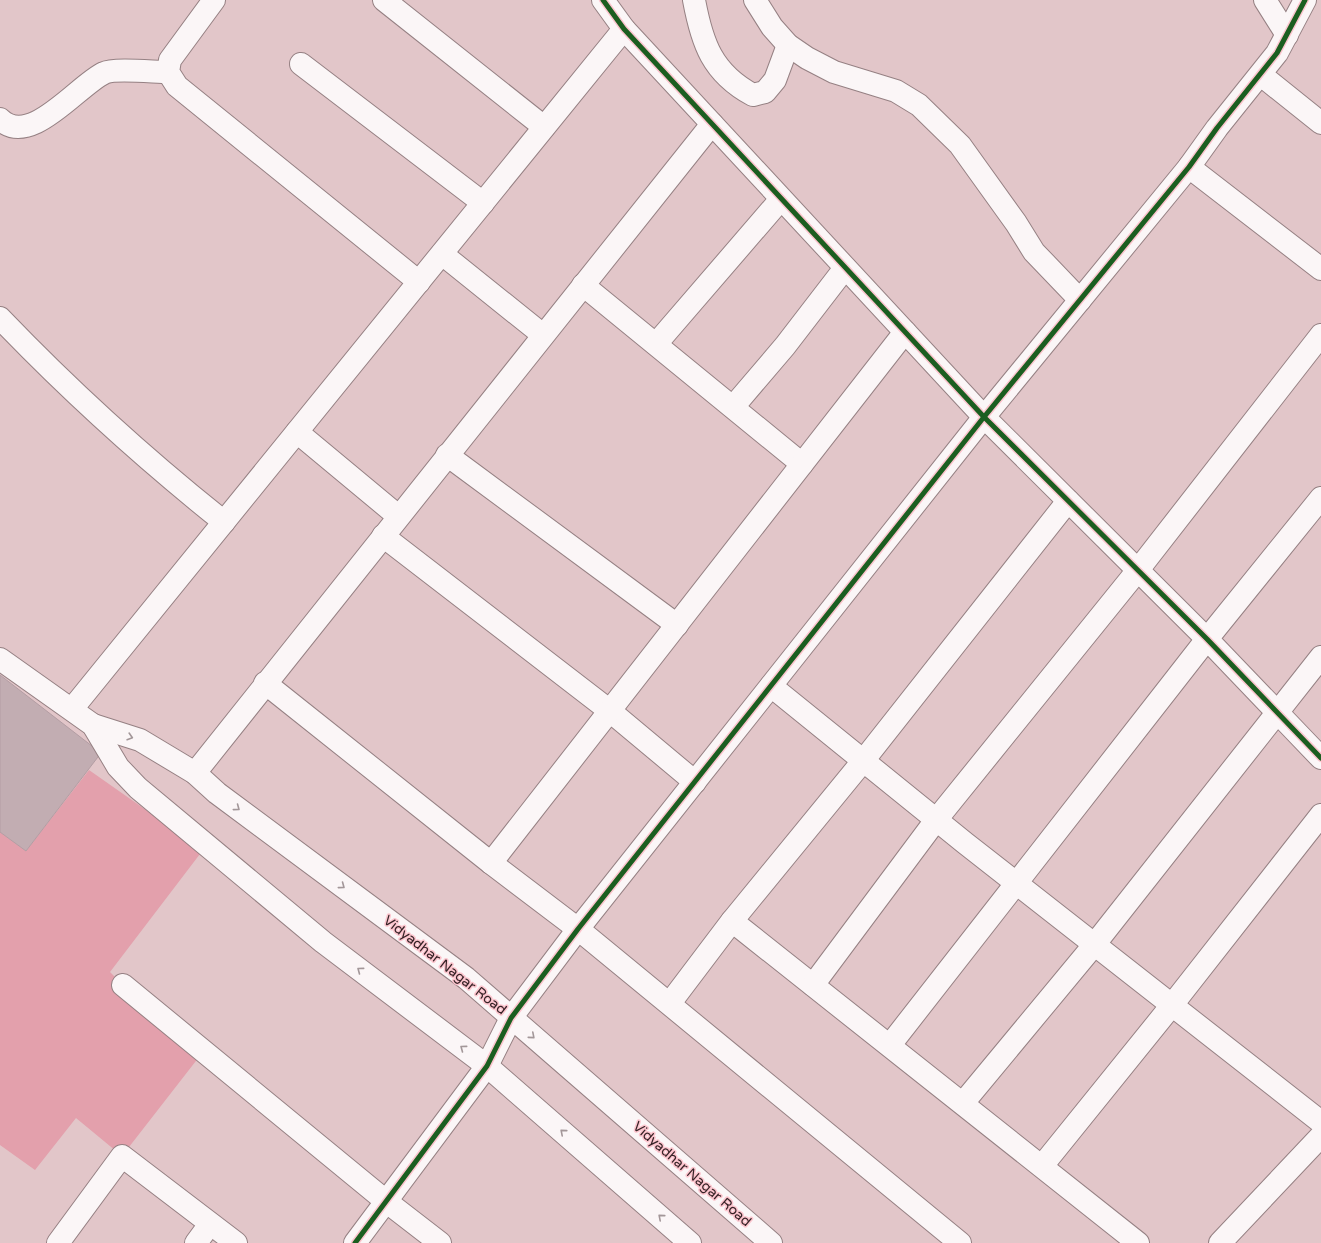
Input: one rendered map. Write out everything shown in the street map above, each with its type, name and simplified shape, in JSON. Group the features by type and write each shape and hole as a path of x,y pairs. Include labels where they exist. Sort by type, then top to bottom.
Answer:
{"street":[{"path":"214,0 170,60 168,72 177,86 419,282"},
{"path":"603,0 624,29 984,417 1207,639 1321,758"},
{"path":"694,0 699,27 712,59 736,86 753,95 765,92 775,80 788,45"},
{"path":"755,0 772,27 788,45 807,58 834,72 896,91 919,105 960,145 1016,223 1034,252 1080,300"},
{"path":"1265,0 1288,35"},
{"path":"355,1243 487,1066 511,1018 578,928 984,417 1261,75 1288,35 1305,0"},
{"path":"398,4 544,127"},
{"path":"72,709 624,29"},
{"path":"301,64 483,203"},
{"path":"0,119 4,124 24,127 39,122 104,73 117,70 168,72"},
{"path":"1261,75 1321,123"},
{"path":"195,773 398,516 712,124"},
{"path":"1188,167 1321,269"},
{"path":"656,344 781,198"},
{"path":"442,254 543,335"},
{"path":"733,407 786,346 845,268"},
{"path":"583,285 802,464"},
{"path":"0,318 42,362 154,466 224,522"},
{"path":"491,863 905,332"},
{"path":"813,985 936,820 1138,570 1321,336"},
{"path":"297,432 398,516"},
{"path":"447,455 677,625"},
{"path":"890,1045 1207,639 1321,498"},
{"path":"670,1003 732,921 863,761 1068,501"},
{"path":"383,536 610,711 695,782"},
{"path":"963,1103 1094,945 1321,657"},
{"name":"Vidyadhar Nagar Road","path":"0,659 72,709 93,726 118,767 138,788 323,942 487,1066 690,1243"},
{"path":"265,683 491,863 578,928 960,1243"},
{"path":"771,686 936,820 1321,1122"},
{"name":"Vidyadhar Nagar Road","path":"93,726 140,740 195,773 217,793 466,978 771,1243"},
{"path":"1042,1166 1172,1005 1321,815"},
{"path":"732,921 1138,1243"},
{"path":"124,985 387,1202 440,1243"},
{"path":"1220,1243 1321,1136"},
{"path":"58,1243 122,1156 236,1243"},
{"path":"196,1243 210,1224"}],"shaded area":[{"path":"89,770 203,850 110,972 123,985 206,1048 122,1156 76,1118 35,1170 0,1145 0,832 26,851"}],"building":[{"path":"0,675 101,753 26,851 0,832"}],"cycle path":[{"path":"603,0 624,29 984,417 1207,639 1321,758"},
{"path":"355,1243 487,1066 511,1018 578,929 984,417 1189,167 1217,128 1277,53 1305,0"}]}
